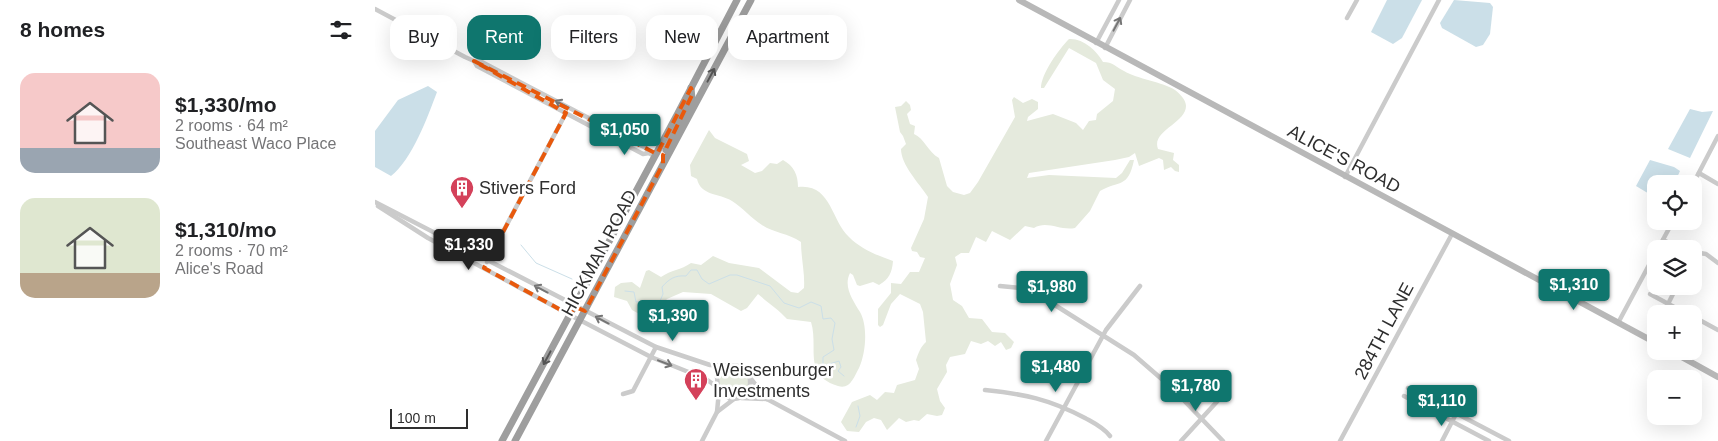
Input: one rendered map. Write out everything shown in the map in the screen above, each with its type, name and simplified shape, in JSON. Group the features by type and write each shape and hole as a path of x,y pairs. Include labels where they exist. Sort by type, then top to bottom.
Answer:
{"highway":[{"name":"HICKMAN ROAD","path":"515,441 575,318 575,307 652,155 691,88 737,0"},
{"name":"HICKMAN ROAD","path":"503,441 575,318 585,311 751,0"},
{"path":"663,164 663,155 692,100 691,88"},
{"path":"623,240 621,237 626,226 657,168 658,160 652,155"}],"main road":[{"name":"ALICE'S ROAD","path":"1019,0 1647,338"},
{"path":"1688,360 1718,376"}],"street":[{"path":"1096,42 1119,0"},
{"path":"1105,48 1130,0"},
{"path":"1347,18 1357,0"},
{"path":"1345,177 1439,0"},
{"path":"375,9 474,61 477,66 566,114 643,154 652,155"},
{"path":"474,61 480,60 646,148 652,155"},
{"path":"484,268 566,114"},
{"path":"1718,136 1699,173 1718,184"},
{"path":"375,203 656,347 710,365 741,366 746,369 767,400 845,441"},
{"path":"375,203 427,238 575,318 651,357 706,379 724,396 737,399 767,400"},
{"path":"1663,240 1668,230"},
{"name":"284TH LANE","path":"1340,441 1452,234"},
{"path":"1702,254 1706,254 1718,263"},
{"path":"1618,323 1647,269"},
{"path":"1000,286 1020,288 1039,295 1147,365 1223,441"},
{"path":"1047,441 1103,336 1140,286"},
{"path":"1652,295 1668,304 1672,295"},
{"path":"1702,321 1718,330"},
{"path":"623,394 633,391 656,347"},
{"path":"702,441 717,412 717,377 725,366"},
{"path":"717,412 748,391 751,379"},
{"path":"1408,388 1509,441"},
{"path":"985,390 1035,396 1065,407 1104,429 1110,436"},
{"path":"1181,441 1223,395"},
{"path":"1404,396 1489,441"},
{"path":"1442,441 1456,414"}],"highlighted area":[{"path":"474,61 657,154 691,88 693,93 663,155 663,164 585,311 575,307 570,315 484,268 566,113"}],"shaded area":[{"path":"1069,39 1074,39 1089,46 1103,62 1112,64 1136,76 1170,87 1182,97 1186,104 1185,112 1159,137 1157,143 1158,149 1174,153 1173,160 1179,165 1179,172 1171,167 1164,170 1163,160 1159,158 1139,166 1135,153 1129,157 1115,160 1029,173 1027,178 1049,175 1116,178 1122,173 1130,160 1134,160 1126,180 1100,191 1090,211 1075,228 1069,229 1049,225 1034,228 1025,226 1010,240 992,231 986,242 976,237 969,253 961,253 955,257 957,265 950,284 953,300 962,306 969,318 982,319 992,332 1005,333 1014,342 1011,348 1006,350 1001,342 995,346 988,341 981,344 971,341 965,354 950,357 946,365 947,372 937,389 940,401 945,408 942,415 927,414 919,421 906,422 899,418 887,430 881,420 874,418 866,422 859,432 847,431 841,422 852,402 870,395 877,400 885,392 894,393 897,385 915,380 919,369 916,360 926,342 923,312 920,304 900,294 891,304 883,325 880,327 878,325 878,309 891,293 891,283 901,284 910,272 919,272 925,258 920,257 911,248 924,219 928,197 904,161 901,149 906,144 900,132 895,107 901,106 906,101 910,105 911,110 907,114 910,124 915,126 914,134 939,158 947,186 953,192 964,195 970,193 1015,117 1012,100 1014,97 1023,103 1032,99 1038,102 1038,109 1028,117 1027,121 1053,114 1076,123 1083,130 1089,121 1096,120 1097,114 1113,101 1115,89 1103,80 1096,63 1069,48 1044,88 1041,88 1047,69"},
{"path":"709,130 715,138 747,154 749,161 741,165 755,173 762,171 770,163 777,164 783,160 787,162 795,171 798,187 809,187 824,197 849,237 869,251 893,261 889,275 879,285 873,282 860,286 857,285 853,275 850,273 848,278 848,288 863,318 865,340 859,368 851,382 846,386 838,386 827,381 816,368 811,322 787,319 758,294 747,308 741,311 711,294 683,292 667,299 663,304 663,318 654,322 632,310 627,301 614,297 615,287 621,283 632,282 640,288 646,271 649,270 661,277 691,263 701,265 713,256 729,263 759,268 791,292 798,293 804,288 801,242 762,225 732,201 706,191 697,179 691,176 690,165"},
{"path":"734,367 740,368 748,376 748,388 740,396 734,397 728,396 720,388 719,382 720,376 728,368"}],"water":[{"path":"1387,0 1422,0 1402,38 1393,44 1371,32"},
{"path":"1454,0 1490,3 1493,7 1490,34 1483,45 1476,47 1442,28 1440,23"},
{"path":"428,86 437,92 429,113 419,137 406,160 391,176 375,167 375,131 398,100"},
{"path":"1690,109 1702,112 1713,111 1690,158 1668,149"},
{"path":"1650,160 1674,167 1680,171 1678,175 1647,175 1647,193 1636,186"}],"waterway":[{"path":"521,245 536,263 572,279"},
{"path":"625,291 634,292 636,302 660,301 663,294 662,287 675,277 686,276 691,270 697,270 702,279 709,284 730,275 737,275 770,286 784,303 799,308 811,302 821,306 823,319 831,318 835,323 832,339 834,350 823,357 823,366 839,361 841,367 838,371 844,376"},
{"path":"856,427 860,416 858,406"}],"place":[{"name":"Stivers Ford","path":"462,209"},
{"name":"Weissenburger Investments","path":"696,401"}]}
